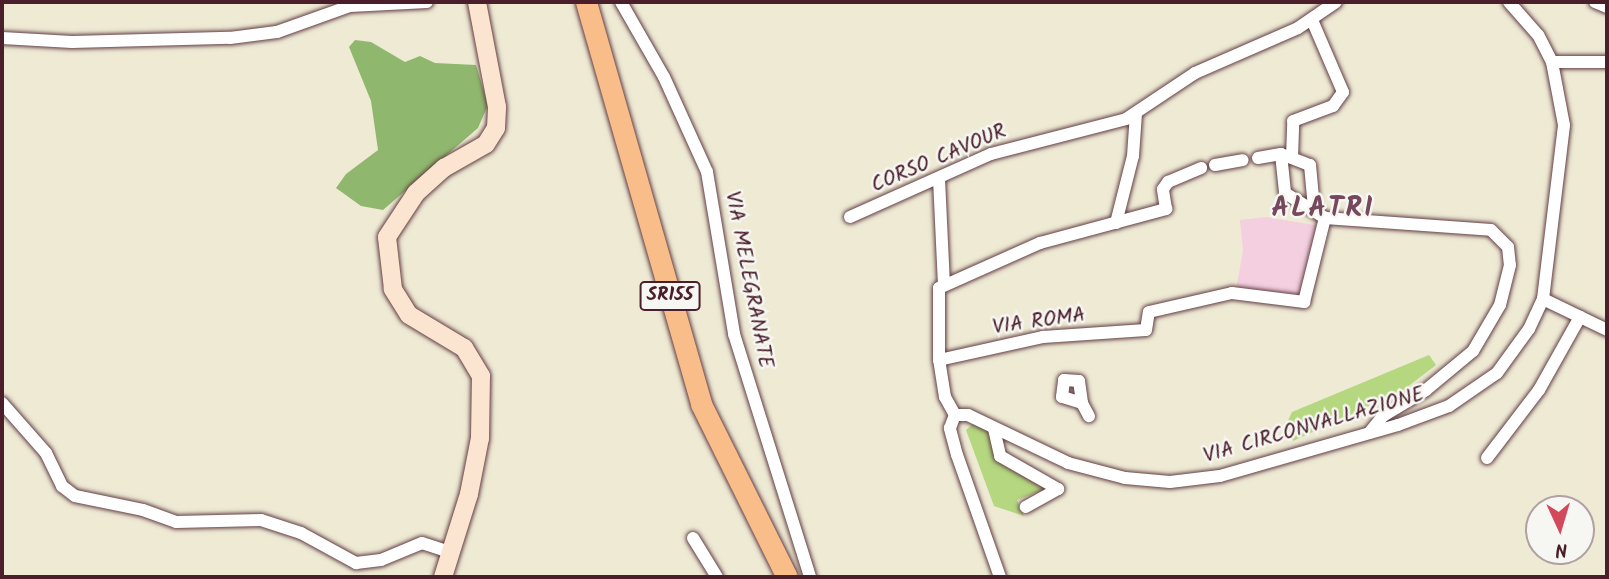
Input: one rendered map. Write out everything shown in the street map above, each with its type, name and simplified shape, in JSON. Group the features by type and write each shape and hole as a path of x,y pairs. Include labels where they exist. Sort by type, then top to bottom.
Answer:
{"main road":[{"path":"443,577 469,494 480,438 481,376 464,348 409,315 393,289 387,237 416,194 444,168 486,144 496,128 497,107 477,2"},
{"name":"SR155","path":"586,2 701,404 787,577"}],"street":[{"path":"2,38 72,42 230,38 276,32 350,6 427,2"},
{"name":"VIA MELEGRANATE","path":"621,2 664,77 707,172 734,334 810,577"},
{"name":"VIA CIRCONVALLAZIONE","path":"956,415 968,415 1068,463 1152,482 1220,476 1396,426 1450,406 1497,373 1517,348 1543,299 1564,125 1552,62 1538,35 1508,2"},
{"path":"1595,2 1607,7"},
{"name":"CORSO CAVOUR","path":"850,217 990,154 1136,116 1195,73 1312,20 1333,4"},
{"path":"1312,20 1343,92 1333,106 1293,121 1283,189 1325,218 1490,230 1508,247 1510,265 1503,294 1473,351 1426,390 1391,411 1369,433"},
{"path":"1552,62 1607,62"},
{"path":"1116,223 1133,156 1136,116"},
{"path":"1258,158 1287,156 1312,168 1314,208"},
{"path":"1217,165 1243,160"},
{"path":"1000,577 993,563 950,428 956,415 945,397 939,360 939,288 1040,243 1166,209 1163,189 1168,182 1201,168"},
{"path":"939,179 944,285"},
{"name":"VIA ROMA","path":"939,360 1043,337 1146,330 1149,312 1233,293 1304,302 1325,218"},
{"path":"1543,299 1607,330"},
{"path":"1487,458 1539,390 1580,317"},
{"path":"2,403 46,453 62,486 75,496 143,510 176,522 261,520 301,533 356,563 381,560 422,543 450,552"},
{"path":"1082,403 1089,416"},
{"path":"1391,411 1389,420 1396,426"},
{"path":"994,429 1000,456 1058,489 1026,507"},
{"path":"693,538 717,577"},
{"path":"990,577 993,563"}],"shaded area":[{"path":"1266,217 1321,226 1302,300 1236,290 1243,251 1240,220"}],"green space":[{"path":"355,40 371,42 405,62 420,56 435,63 476,65 488,105 478,128 383,210 361,206 336,188 346,174 378,150 371,101 349,47"},
{"path":"1429,355 1436,365 1402,391 1293,441 1287,423 1292,412"},
{"path":"974,423 989,431 1004,455 1060,483 1017,500 1024,516 994,506 966,430"}],"district":[{"name":"ALATRI","path":"1323,209"}]}
